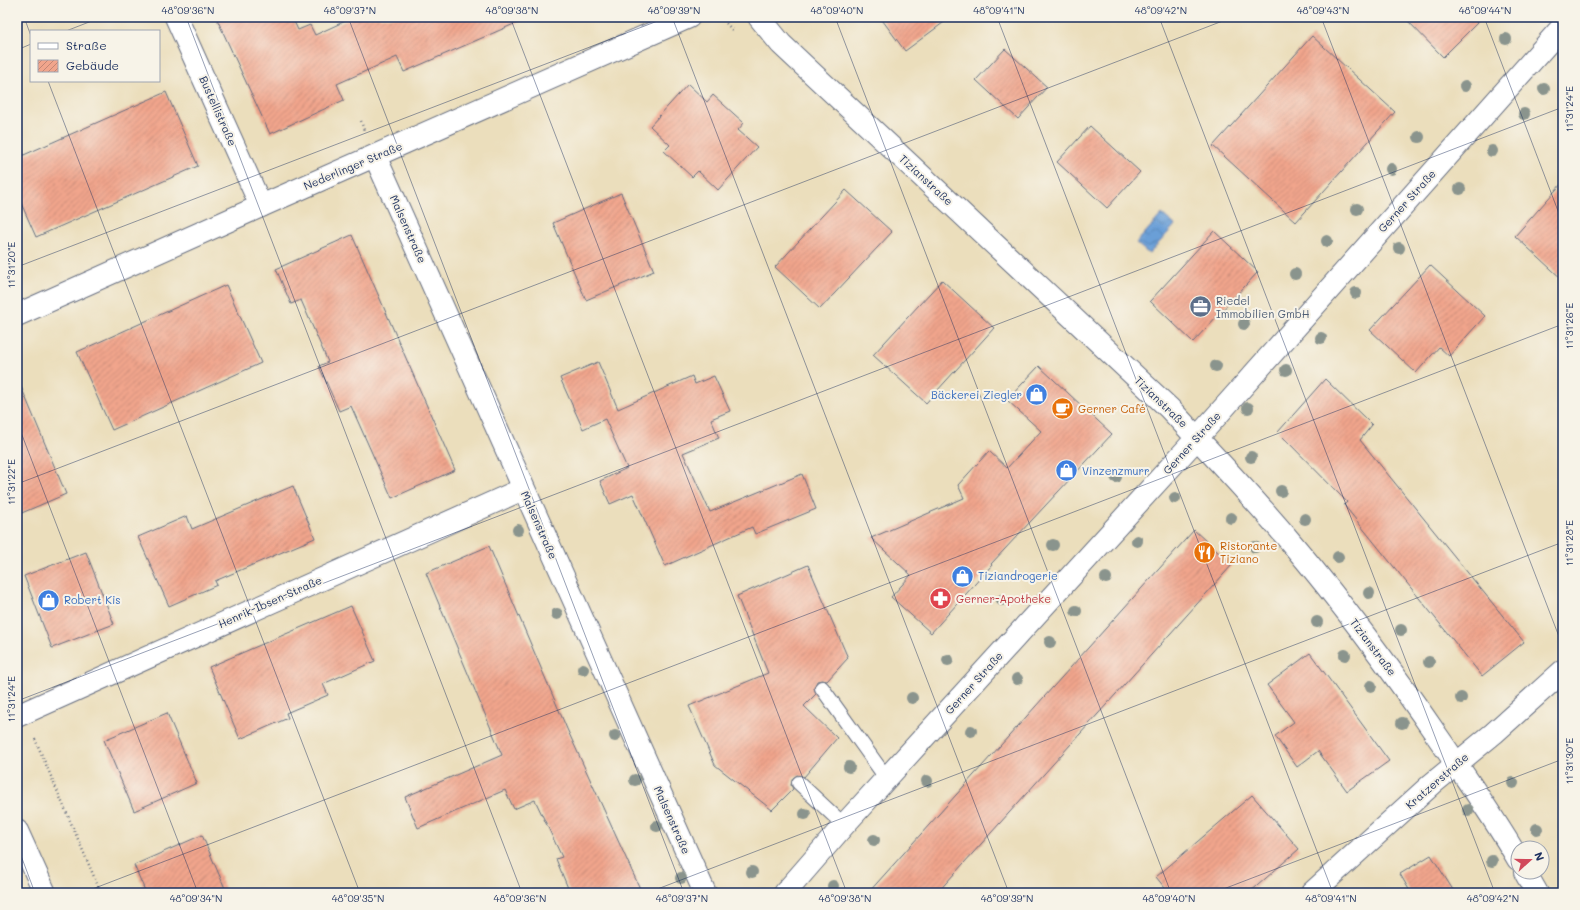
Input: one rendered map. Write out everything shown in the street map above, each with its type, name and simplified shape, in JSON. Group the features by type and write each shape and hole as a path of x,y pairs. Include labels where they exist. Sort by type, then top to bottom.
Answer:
{"street":[{"name":"Bustellistraße","path":"176,17 261,206"},
{"name":"Nederlinger Straße","path":"17,316 261,206 689,17"},
{"name":"Tizianstraße","path":"759,17 781,44 1169,408 1290,540 1356,623 1418,708 1510,844"},
{"name":"Gerner Straße","path":"785,893 844,826 1197,438 1563,26"},
{"name":"Malsenstraße","path":"375,156 705,893"},
{"name":"Henrik-Ibsen-Straße","path":"20,715 523,489"},
{"name":"Kratzerstraße","path":"1312,893 1432,784 1563,671"},
{"path":"17,831 45,893"},
{"path":"1530,880 1537,893"}],"lane":[{"path":"822,688 887,779"},
{"path":"799,783 844,826"}],"path":[{"path":"721,17 736,34"},
{"path":"20,715 101,893"}],"water":[{"path":"1162,214 1175,225 1149,254 1136,243"}],"building":[{"path":"216,17 292,17 298,30 310,25 315,35 354,17 530,17 404,72 397,57 337,84 344,100 270,134"},
{"path":"880,17 951,17 905,51"},
{"path":"1404,17 1483,17 1443,57"},
{"path":"1312,36 1395,112 1296,222 1213,146"},
{"path":"1005,49 1047,87 1018,119 976,80"},
{"path":"688,84 707,102 713,95 744,123 738,130 757,147 718,190 698,171 692,177 664,151 670,145 650,126"},
{"path":"166,92 198,166 36,237 17,194 17,158"},
{"path":"1090,126 1140,172 1107,208 1057,162"},
{"path":"1563,182 1563,280 1515,236"},
{"path":"846,190 892,232 820,309 775,267"},
{"path":"621,193 654,271 586,300 553,223"},
{"path":"1214,231 1258,272 1193,342 1150,301"},
{"path":"352,235 455,470 392,498 351,406 339,411 319,366 328,362 301,300 291,304 276,269"},
{"path":"1430,265 1485,316 1449,356 1439,347 1416,373 1370,330"},
{"path":"942,280 994,328 926,403 873,355"},
{"path":"226,285 261,363 112,430 77,352"},
{"path":"598,362 618,409 692,376 695,384 714,376 730,411 711,419 719,438 683,453 710,512 802,474 816,509 755,534 752,527 665,566 633,494 610,504 600,481 627,468 605,419 583,429 560,378"},
{"path":"1039,366 1112,434 991,564 992,565 931,633 891,597 911,575 871,538 964,498 958,485 989,451 1007,468 1041,431 1007,400"},
{"path":"17,377 66,494 17,515"},
{"path":"1325,379 1372,425 1360,440 1524,642 1482,676 1344,505 1347,502 1278,432"},
{"path":"293,486 315,538 215,581 217,585 169,606 138,537 187,516 192,529"},
{"path":"1194,530 1232,565 937,893 868,893"},
{"path":"489,546 567,729 642,893 570,893 556,859 562,857 535,800 514,809 505,790 418,828 405,797 502,755 426,573"},
{"path":"86,552 114,624 52,648 24,576"},
{"path":"808,565 848,658 827,681 817,681 814,688 816,694 804,706 837,738 804,777 797,775 793,778 791,785 793,789 772,810 715,765 689,706 768,673 737,596"},
{"path":"351,606 375,661 323,684 328,695 286,713 288,718 240,739 209,667"},
{"path":"1310,653 1389,761 1347,791 1318,751 1297,767 1275,736 1294,722 1267,685"},
{"path":"167,713 197,783 134,811 104,740"},
{"path":"1252,795 1299,849 1249,893 1169,893 1156,877"},
{"path":"202,835 227,893 146,893 134,865"},
{"path":"1431,855 1455,893 1411,893 1400,874"}],"place":[{"name":"Riedel Immobilien GmbH","path":"1201,307"},
{"name":"Bäckerei Ziegler","path":"1037,395"},
{"name":"Gerner Café","path":"1063,409"},
{"name":"Vinzenzmurr","path":"1067,471"},
{"name":"Ristorante Tiziano","path":"1205,552"},
{"name":"Tiziandrogerie","path":"962,576"},
{"name":"Gerner-Apotheke","path":"941,599"},
{"name":"Robert Kis","path":"48,600"}]}
